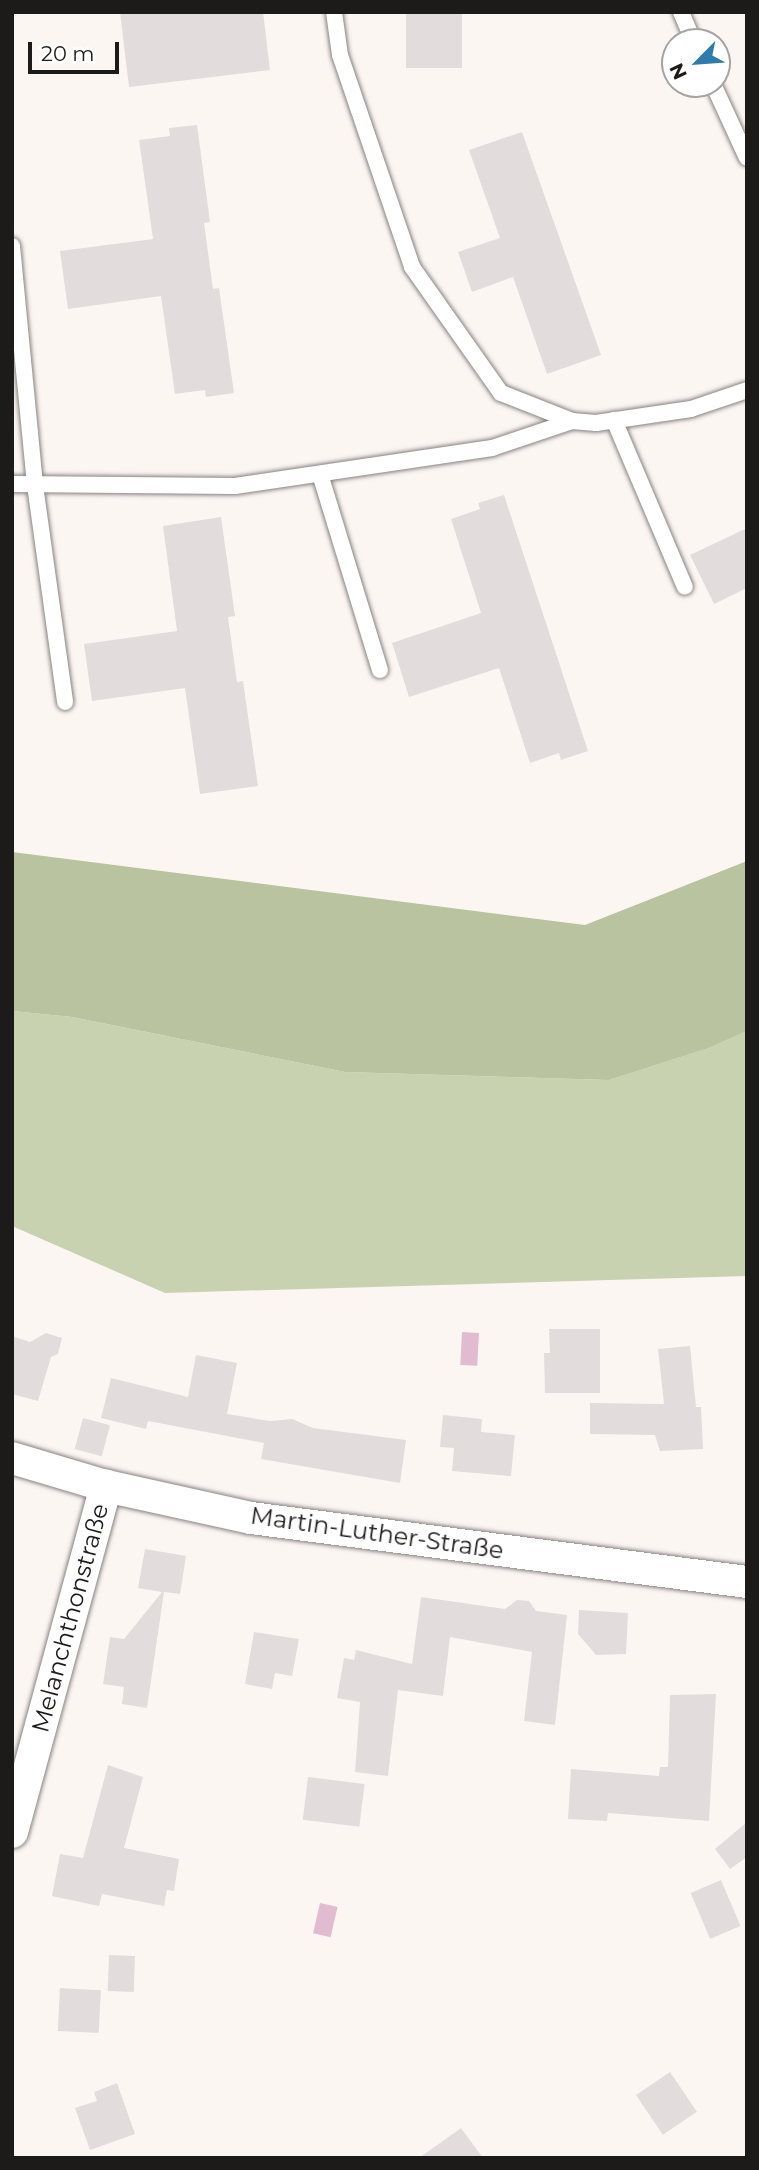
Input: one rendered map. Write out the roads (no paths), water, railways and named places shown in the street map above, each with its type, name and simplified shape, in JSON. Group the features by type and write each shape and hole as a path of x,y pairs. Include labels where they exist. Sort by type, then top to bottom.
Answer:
{"street":[{"name":"Martin-Luther-Straße","path":"12,1458 106,1486 250,1518 747,1583"},
{"name":"Melanchthonstraße","path":"12,1832 106,1486"}],"lane":[{"path":"334,12 341,55 412,267 501,393 572,421 596,423 691,409 747,390"},
{"path":"719,98 747,158"},
{"path":"12,246 35,485 65,702"},
{"path":"12,484 234,486 492,448 572,421"},
{"path":"614,421 685,587"},
{"path":"320,474 380,670"}]}
